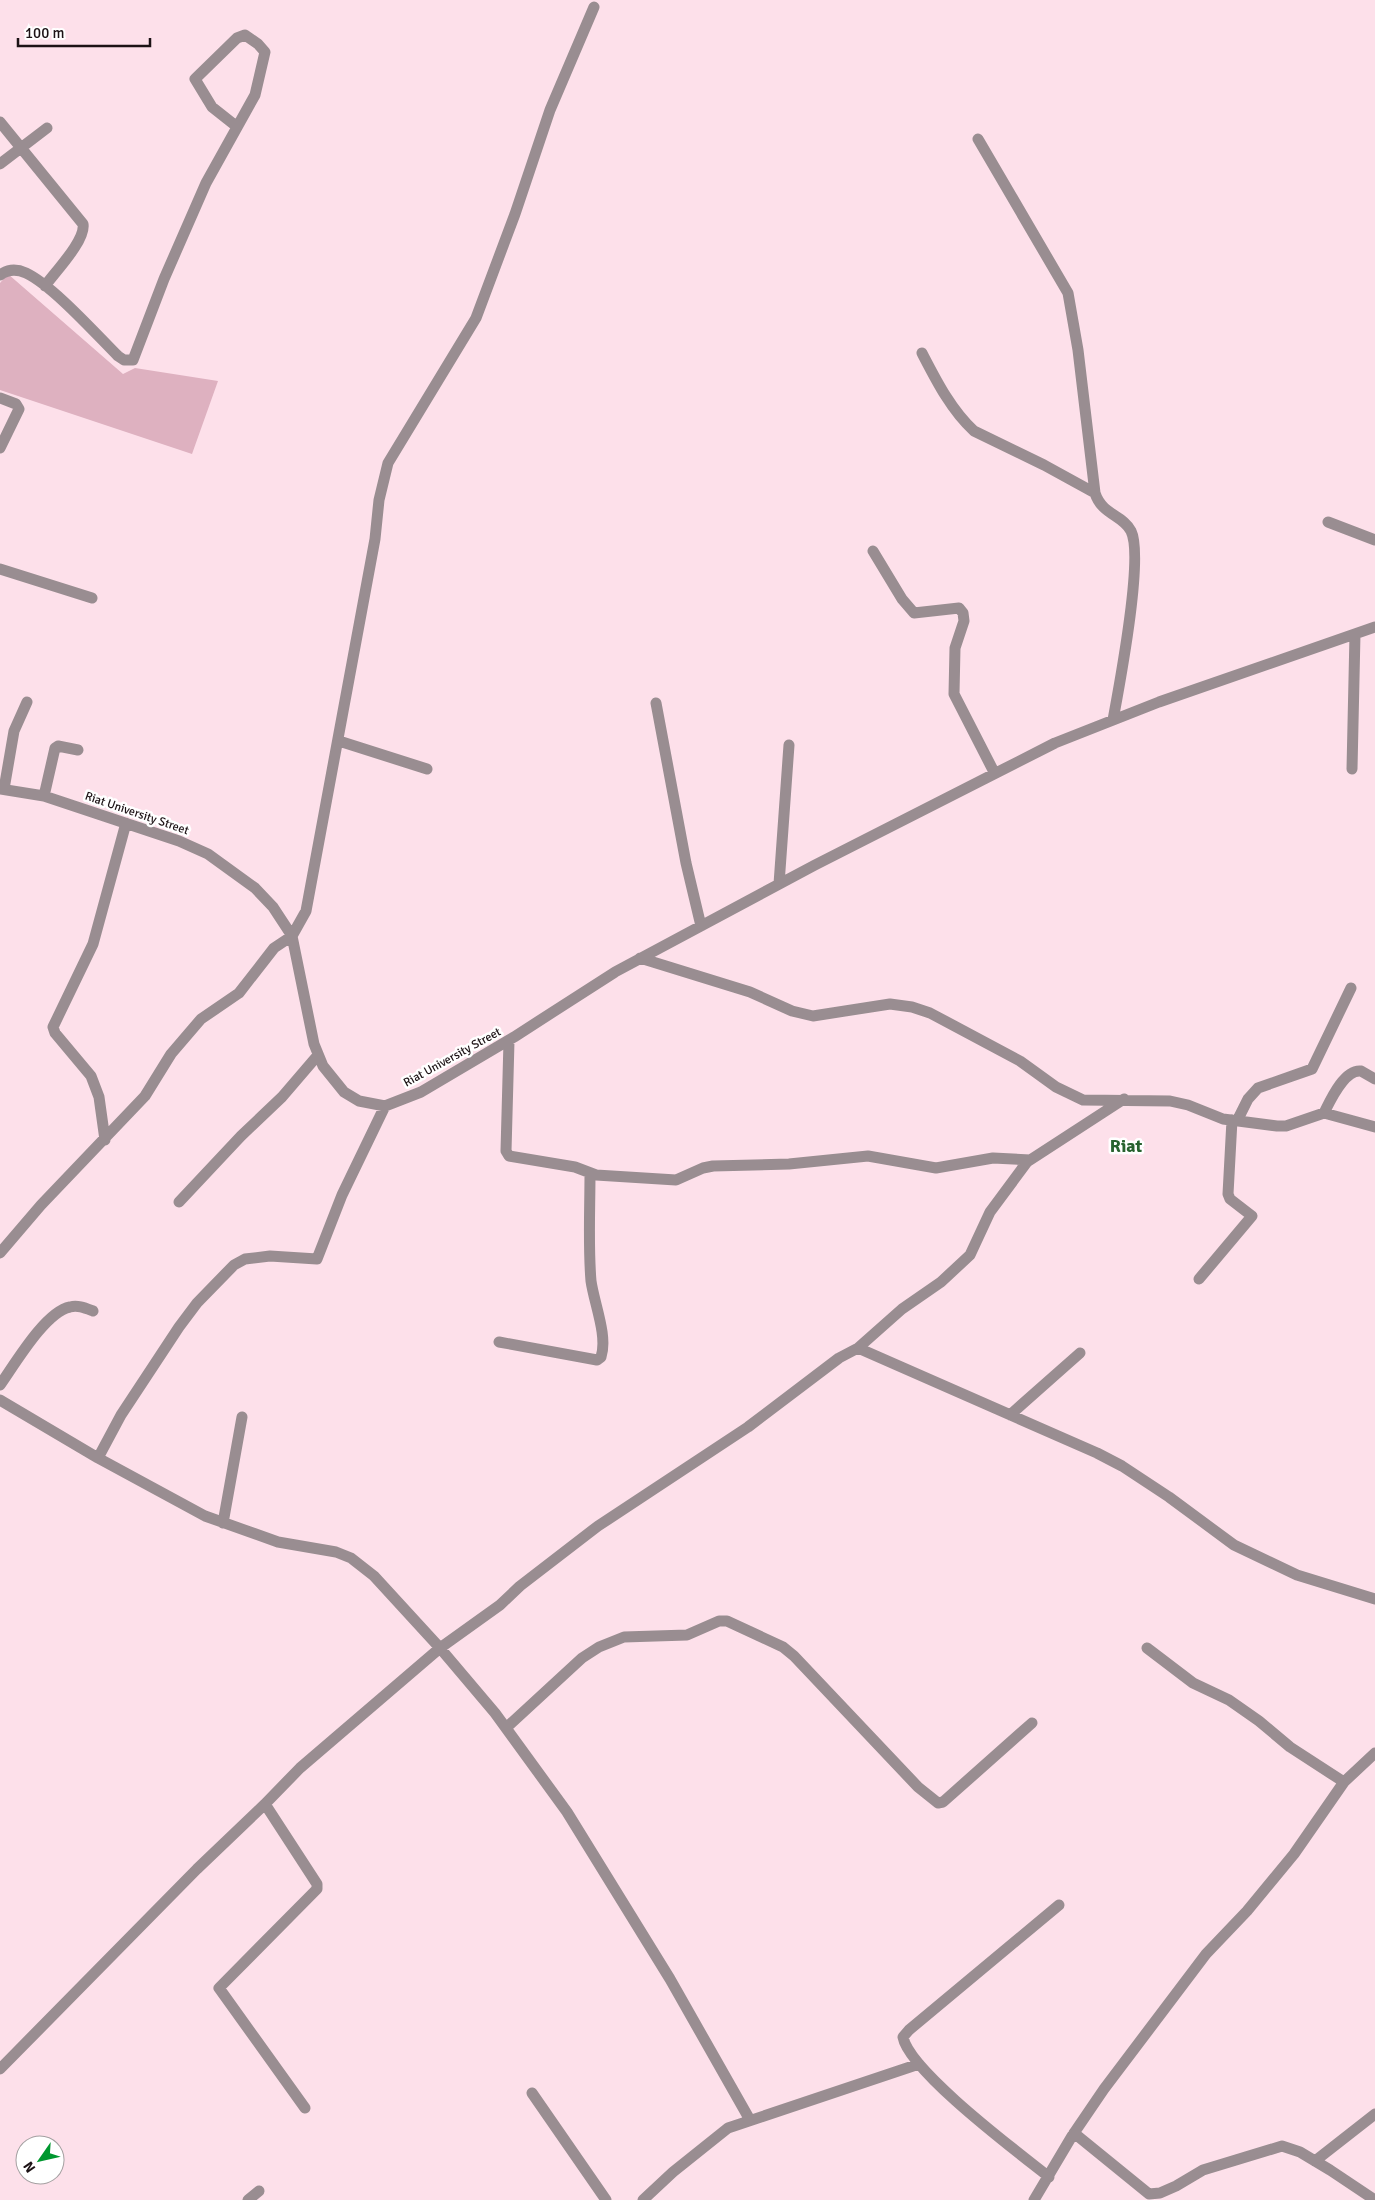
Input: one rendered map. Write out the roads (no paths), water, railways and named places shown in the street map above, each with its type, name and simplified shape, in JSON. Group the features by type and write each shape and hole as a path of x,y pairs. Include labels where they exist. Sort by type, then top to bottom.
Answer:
{"street":[{"path":"0,1253 41,1205 145,1096 171,1054 201,1019 223,1002 236,996 274,948 292,936 306,911 339,741 347,681 375,539 379,500 388,463 476,318 516,214 550,110 594,7"},
{"path":"0,274 5,271 16,270 26,273 45,286 118,356 124,360 133,360 164,278 206,183 236,126 255,95 266,56 263,48 242,35 195,79 212,107 236,126"},
{"path":"0,122 83,224 83,233 78,242 45,286"},
{"path":"0,164 47,128"},
{"path":"978,139 1068,293 1078,350 1095,493 1103,508 1131,530 1135,548 1124,661 1113,720"},
{"path":"922,353 939,386 974,431 1095,493"},
{"path":"0,398 16,404 19,409 0,448"},
{"path":"1328,522 1375,540"},
{"path":"874,551 902,600 914,614 948,609 962,610 964,620 955,648 954,694 994,772"},
{"path":"0,569 92,598"},
{"name":"Riat University Street","path":"2,789 44,796 126,823 186,844 208,854 229,867 264,896 292,936 318,1055 333,1081 344,1092 359,1101 385,1106 420,1092 509,1041 614,972 994,772 1055,743 1113,720 1375,627"},
{"path":"1352,769 1355,634"},
{"path":"2,789 14,731 27,702"},
{"path":"656,703 686,863 701,926"},
{"path":"339,741 427,770"},
{"path":"780,884 789,745"},
{"path":"44,796 54,748 58,746 78,750"},
{"path":"105,1140 99,1097 91,1076 55,1033 53,1027 93,944 126,823"},
{"path":"640,958 750,992 802,1014 813,1016 890,1004 912,1007 930,1013 1020,1061 1056,1087 1083,1100 1170,1101 1234,1121 1286,1126 1324,1113 1375,1127"},
{"path":"1199,1279 1252,1216 1230,1199 1228,1194 1234,1121 1258,1088 1312,1069 1351,988"},
{"path":"509,1041 507,1154 575,1167 596,1175 676,1180 703,1168 713,1166 789,1164 868,1156 936,1168 993,1158 1030,1160"},
{"path":"179,1202 241,1136 282,1097 318,1055"},
{"path":"1324,1113 1330,1101 1351,1073 1360,1071 1375,1079"},
{"path":"0,2069 196,1869 300,1768 440,1648 500,1605 520,1586 598,1526 713,1452 839,1358 858,1348 902,1309 941,1282 970,1256 990,1212 1007,1186 1030,1160 1124,1099"},
{"path":"98,1458 121,1415 180,1327 197,1303 234,1266 245,1259 270,1256 309,1260 317,1259 342,1194 385,1106"},
{"path":"499,1342 562,1355 597,1360 601,1357 600,1321 594,1305 591,1279 590,1173"},
{"path":"0,1385 53,1316 69,1307 82,1307 93,1311"},
{"path":"858,1348 1122,1466 1169,1497 1234,1546 1297,1575 1375,1599"},
{"path":"1010,1415 1080,1353"},
{"path":"0,1400 98,1458 205,1516 278,1542 294,1546 319,1548 351,1558 374,1576 440,1648 506,1728 567,1812 621,1898 750,2120"},
{"path":"223,1524 242,1417"},
{"path":"506,1728 582,1658 599,1647 624,1637 687,1635 718,1621 739,1625 782,1647 794,1656 918,1787 938,1802 943,1802 1032,1723"},
{"path":"1147,1648 1193,1683 1229,1700 1259,1721 1290,1747 1344,1782"},
{"path":"1034,2200 1074,2133 1104,2089 1206,1954 1247,1912 1294,1854 1344,1782 1375,1753"},
{"path":"265,1804 316,1884 317,1889 219,1988 305,2108"},
{"path":"1049,2177 940,2085 919,2064 904,2043 903,2036 1060,1905"},
{"path":"643,2200 711,2140 728,2128 919,2064"},
{"path":"532,2093 606,2200"},
{"path":"1315,2161 1375,2114"},
{"path":"1074,2133 1149,2194 1176,2186 1202,2170 1282,2146 1289,2147 1315,2161 1375,2200"},
{"path":"248,2200 259,2191"}],"district":[{"name":"Riat","path":"1126,1146"}]}
